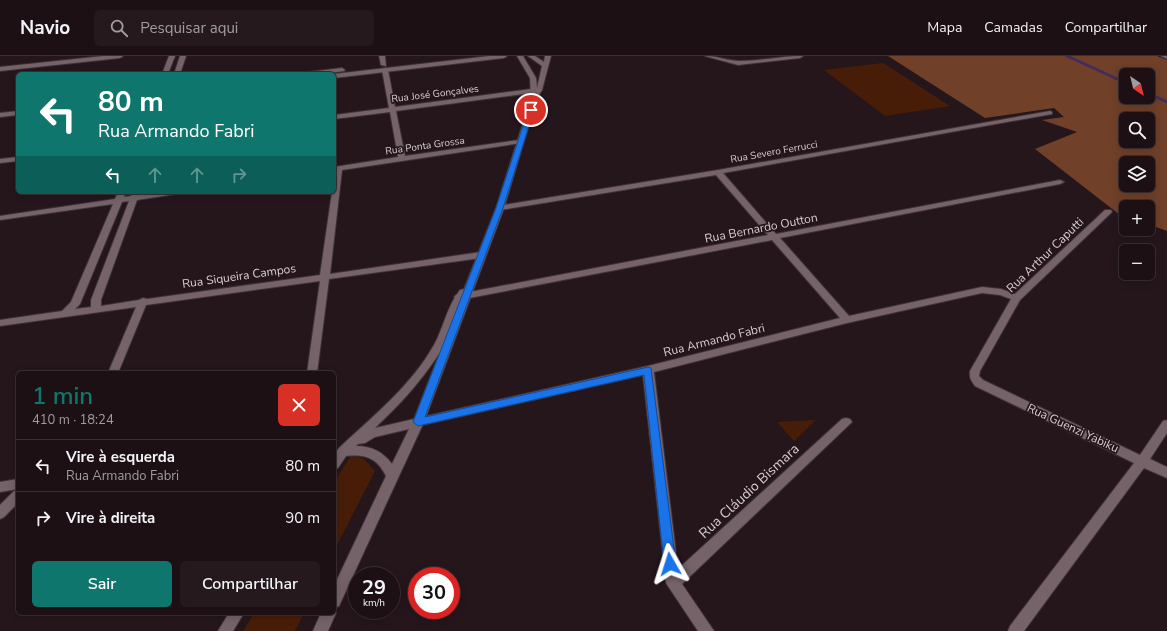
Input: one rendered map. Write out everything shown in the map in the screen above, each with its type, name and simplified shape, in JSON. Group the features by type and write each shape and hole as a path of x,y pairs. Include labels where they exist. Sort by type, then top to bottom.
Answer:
{"street":[{"path":"0,69 120,56"},
{"path":"166,72 172,56"},
{"path":"179,72 183,56"},
{"path":"382,56 402,159"},
{"path":"336,76 461,56"},
{"path":"330,72 504,56"},
{"path":"520,56 533,78 535,93"},
{"path":"531,56 546,66"},
{"path":"338,451 399,398 421,373 439,346 470,282 500,208 519,142 528,122 535,93 546,66 548,56"},
{"path":"708,56 738,63 800,56"},
{"name":"Rua José Gonçalves","path":"336,117 535,93"},
{"path":"0,110 16,108"},
{"path":"0,115 16,113"},
{"name":"Rua Severo Ferrucci","path":"500,208 718,172 1050,113"},
{"name":"Rua Ponta Grossa","path":"336,169 519,142"},
{"path":"0,161 16,159"},
{"path":"718,172 847,320"},
{"name":"Rua Bernardo Outton","path":"462,297 1060,182"},
{"path":"0,218 120,196 149,194"},
{"path":"312,371 325,277 333,194"},
{"path":"96,308 96,300 136,195"},
{"path":"66,312 76,304 120,196"},
{"name":"Rua Arthur Caputti","path":"979,383 974,377 975,371 1016,298 1108,212"},
{"name":"Rua Siqueira Campos","path":"0,322 481,255"},
{"name":"Rua Armando Fabri","path":"338,451 372,433 648,370 847,320 982,290 1002,292 1016,298"},
{"path":"336,597 418,422 462,297"},
{"path":"114,371 143,302"},
{"path":"648,370 673,583 707,631"},
{"name":"Rua Guenzi Yabiku","path":"979,383 1167,473"},
{"name":"Rua Cláudio Bismara","path":"673,583 846,422"},
{"path":"1015,631 1143,461 1167,424"},
{"path":"338,451 367,451 379,456 387,464 392,475"},
{"path":"0,487 16,484"},
{"path":"0,513 16,497"},
{"path":"226,631 236,615"},
{"path":"320,631 328,615"}],"shaded area":[{"path":"888,56 1157,56 1167,60 1167,231 1155,227 1155,200 1119,200 1119,214 1035,149 1077,132 1042,120 1064,117 1054,108 985,118"},
{"path":"883,63 950,106 885,116 824,70"},
{"path":"816,420 794,441 777,422"},
{"path":"351,456 363,458 375,471 336,547 336,479"},
{"path":"253,615 303,615 295,631 243,631"}],"waterway":[{"path":"1067,56 1119,80"},
{"path":"1155,96 1167,102"}],"route":[{"path":"531,110 528,122 519,142 500,208 470,282 466,297 418,422 648,370 655,420 670,564"}]}
